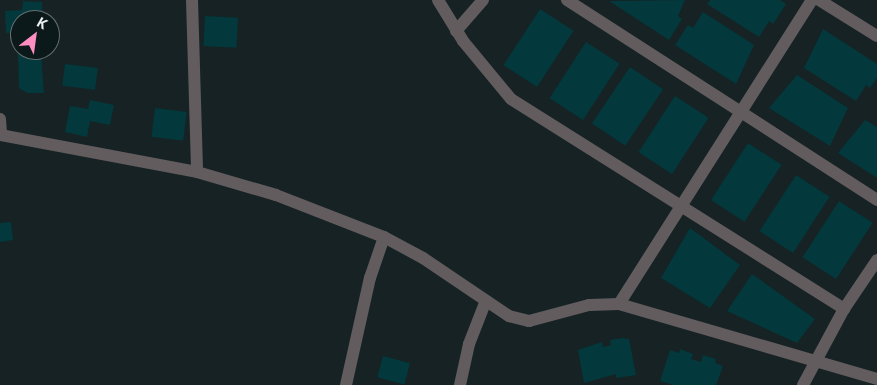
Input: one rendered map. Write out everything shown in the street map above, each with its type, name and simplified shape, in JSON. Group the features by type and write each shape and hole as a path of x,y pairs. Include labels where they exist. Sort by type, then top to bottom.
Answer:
{"street":[{"path":"192,0 197,172"},
{"path":"438,0 456,31 511,99 683,205 844,309"},
{"path":"456,31 483,0"},
{"path":"567,0 742,115 877,200"},
{"path":"620,304 742,115 812,0"},
{"path":"819,0 877,36"},
{"path":"0,119 0,135 197,172 276,195 384,237 423,258 486,303 529,321 589,305 620,304 816,359 877,379"},
{"path":"346,385 370,278 384,237"},
{"path":"803,385 844,309 877,260"},
{"path":"460,385 469,344 486,303"}],"building":[{"path":"685,0 678,16 682,19 669,40 609,1"},
{"path":"710,0 780,0 786,4 773,24 769,21 759,37 707,4"},
{"path":"23,1 42,2 42,10 22,10"},
{"path":"540,9 574,31 537,87 504,65"},
{"path":"5,11 10,11 10,33 6,33"},
{"path":"703,12 754,45 736,84 675,45 688,25 693,28"},
{"path":"205,16 238,18 236,48 203,46"},
{"path":"823,29 877,64 877,78 870,88 866,85 856,101 804,68"},
{"path":"586,42 620,64 583,120 550,98"},
{"path":"18,60 41,60 44,93 27,93 19,88"},
{"path":"65,64 98,68 95,90 62,86"},
{"path":"630,67 663,89 625,146 592,123"},
{"path":"797,75 848,108 830,146 769,108"},
{"path":"675,96 709,118 672,174 639,152"},
{"path":"90,100 114,105 110,125 90,121 87,137 65,132 70,106 88,109"},
{"path":"155,108 187,112 183,141 151,137"},
{"path":"865,120 877,127 877,178 838,153"},
{"path":"748,143 782,165 745,222 711,200"},
{"path":"796,175 830,197 793,253 760,231"},
{"path":"839,201 873,223 836,279 803,257"},
{"path":"11,222 13,240 0,242 0,223"},
{"path":"690,228 740,265 710,308 661,278"},
{"path":"752,274 815,319 797,343 727,311"},
{"path":"629,339 636,375 616,378 616,374 584,383 578,350 602,342 603,347 611,345 610,340"},
{"path":"680,349 693,354 691,359 701,362 703,355 716,359 715,363 723,366 716,385 673,385 660,381 670,350 679,353"},
{"path":"383,356 410,363 404,384 377,377"}]}
